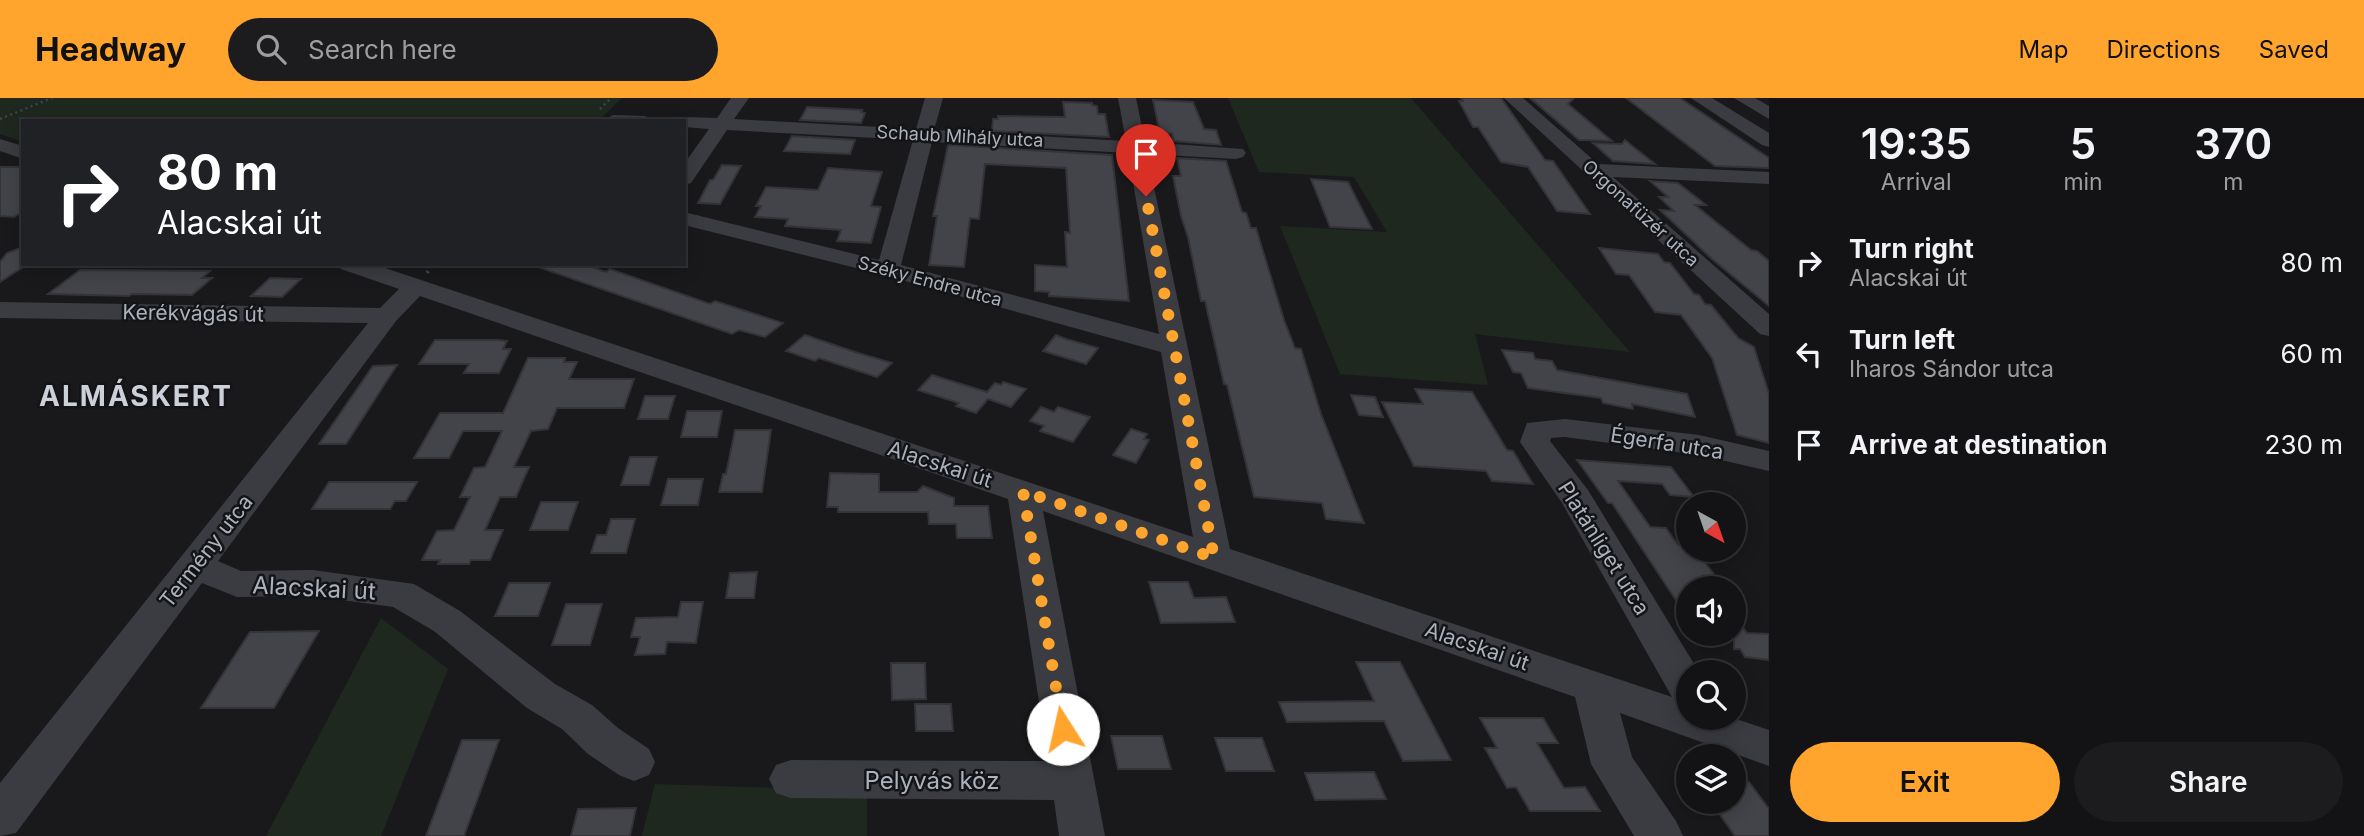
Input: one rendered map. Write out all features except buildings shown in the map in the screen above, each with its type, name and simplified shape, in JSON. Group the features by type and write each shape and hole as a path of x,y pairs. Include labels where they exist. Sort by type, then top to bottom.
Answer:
{"street":[{"path":"686,177 740,98"},
{"path":"888,269 934,98"},
{"path":"1127,98 1214,558"},
{"name":"Orgonafüzér utca","path":"1513,98 1769,328"},
{"path":"1700,98 1769,141"},
{"path":"1743,98 1766,111"},
{"path":"1720,111 1766,111"},
{"name":"Schaub Mihály utca","path":"686,122 724,122 1236,153"},
{"path":"0,145 21,152"},
{"path":"1594,170 1769,178"},
{"name":"Széky Endre utca","path":"686,218 888,269 1175,347"},
{"name":"Alacskai út","path":"355,266 1676,713"},
{"name":"Termény utca","path":"0,818 387,316 415,287"},
{"name":"Kerékvágás út","path":"0,310 387,316"},
{"name":"Égerfa utca","path":"1565,428 1699,445 1769,461"},
{"name":"Platánliget utca","path":"1565,428 1538,430 1535,442 1576,498 1676,668"},
{"path":"1023,491 1082,836"},
{"name":"Alacskai út","path":"194,565 237,584 313,583 401,594 447,621 541,696 577,717 603,741 634,762"},
{"path":"1592,686 1612,764 1660,836"},
{"name":"Alacskai út","path":"1725,730 1769,748"},
{"name":"Pelyvás köz","path":"792,779 1072,781"}],"path":[{"path":"1,119 52,98"}],"green space":[{"path":"0,98 622,98 600,119 21,119 21,141 0,134"},
{"path":"1228,98 1411,98 1630,352 1475,334 1488,385 1340,374 1280,226 1387,232 1354,177 1259,172"},
{"path":"381,618 448,669 381,836 266,836"},
{"path":"655,784 867,791 867,836 642,836"}],"district":[{"name":"ALMÁSKERT","path":"136,396"}],"route":[{"path":"1063,729 1023,491 1214,558 1146,196"}]}
